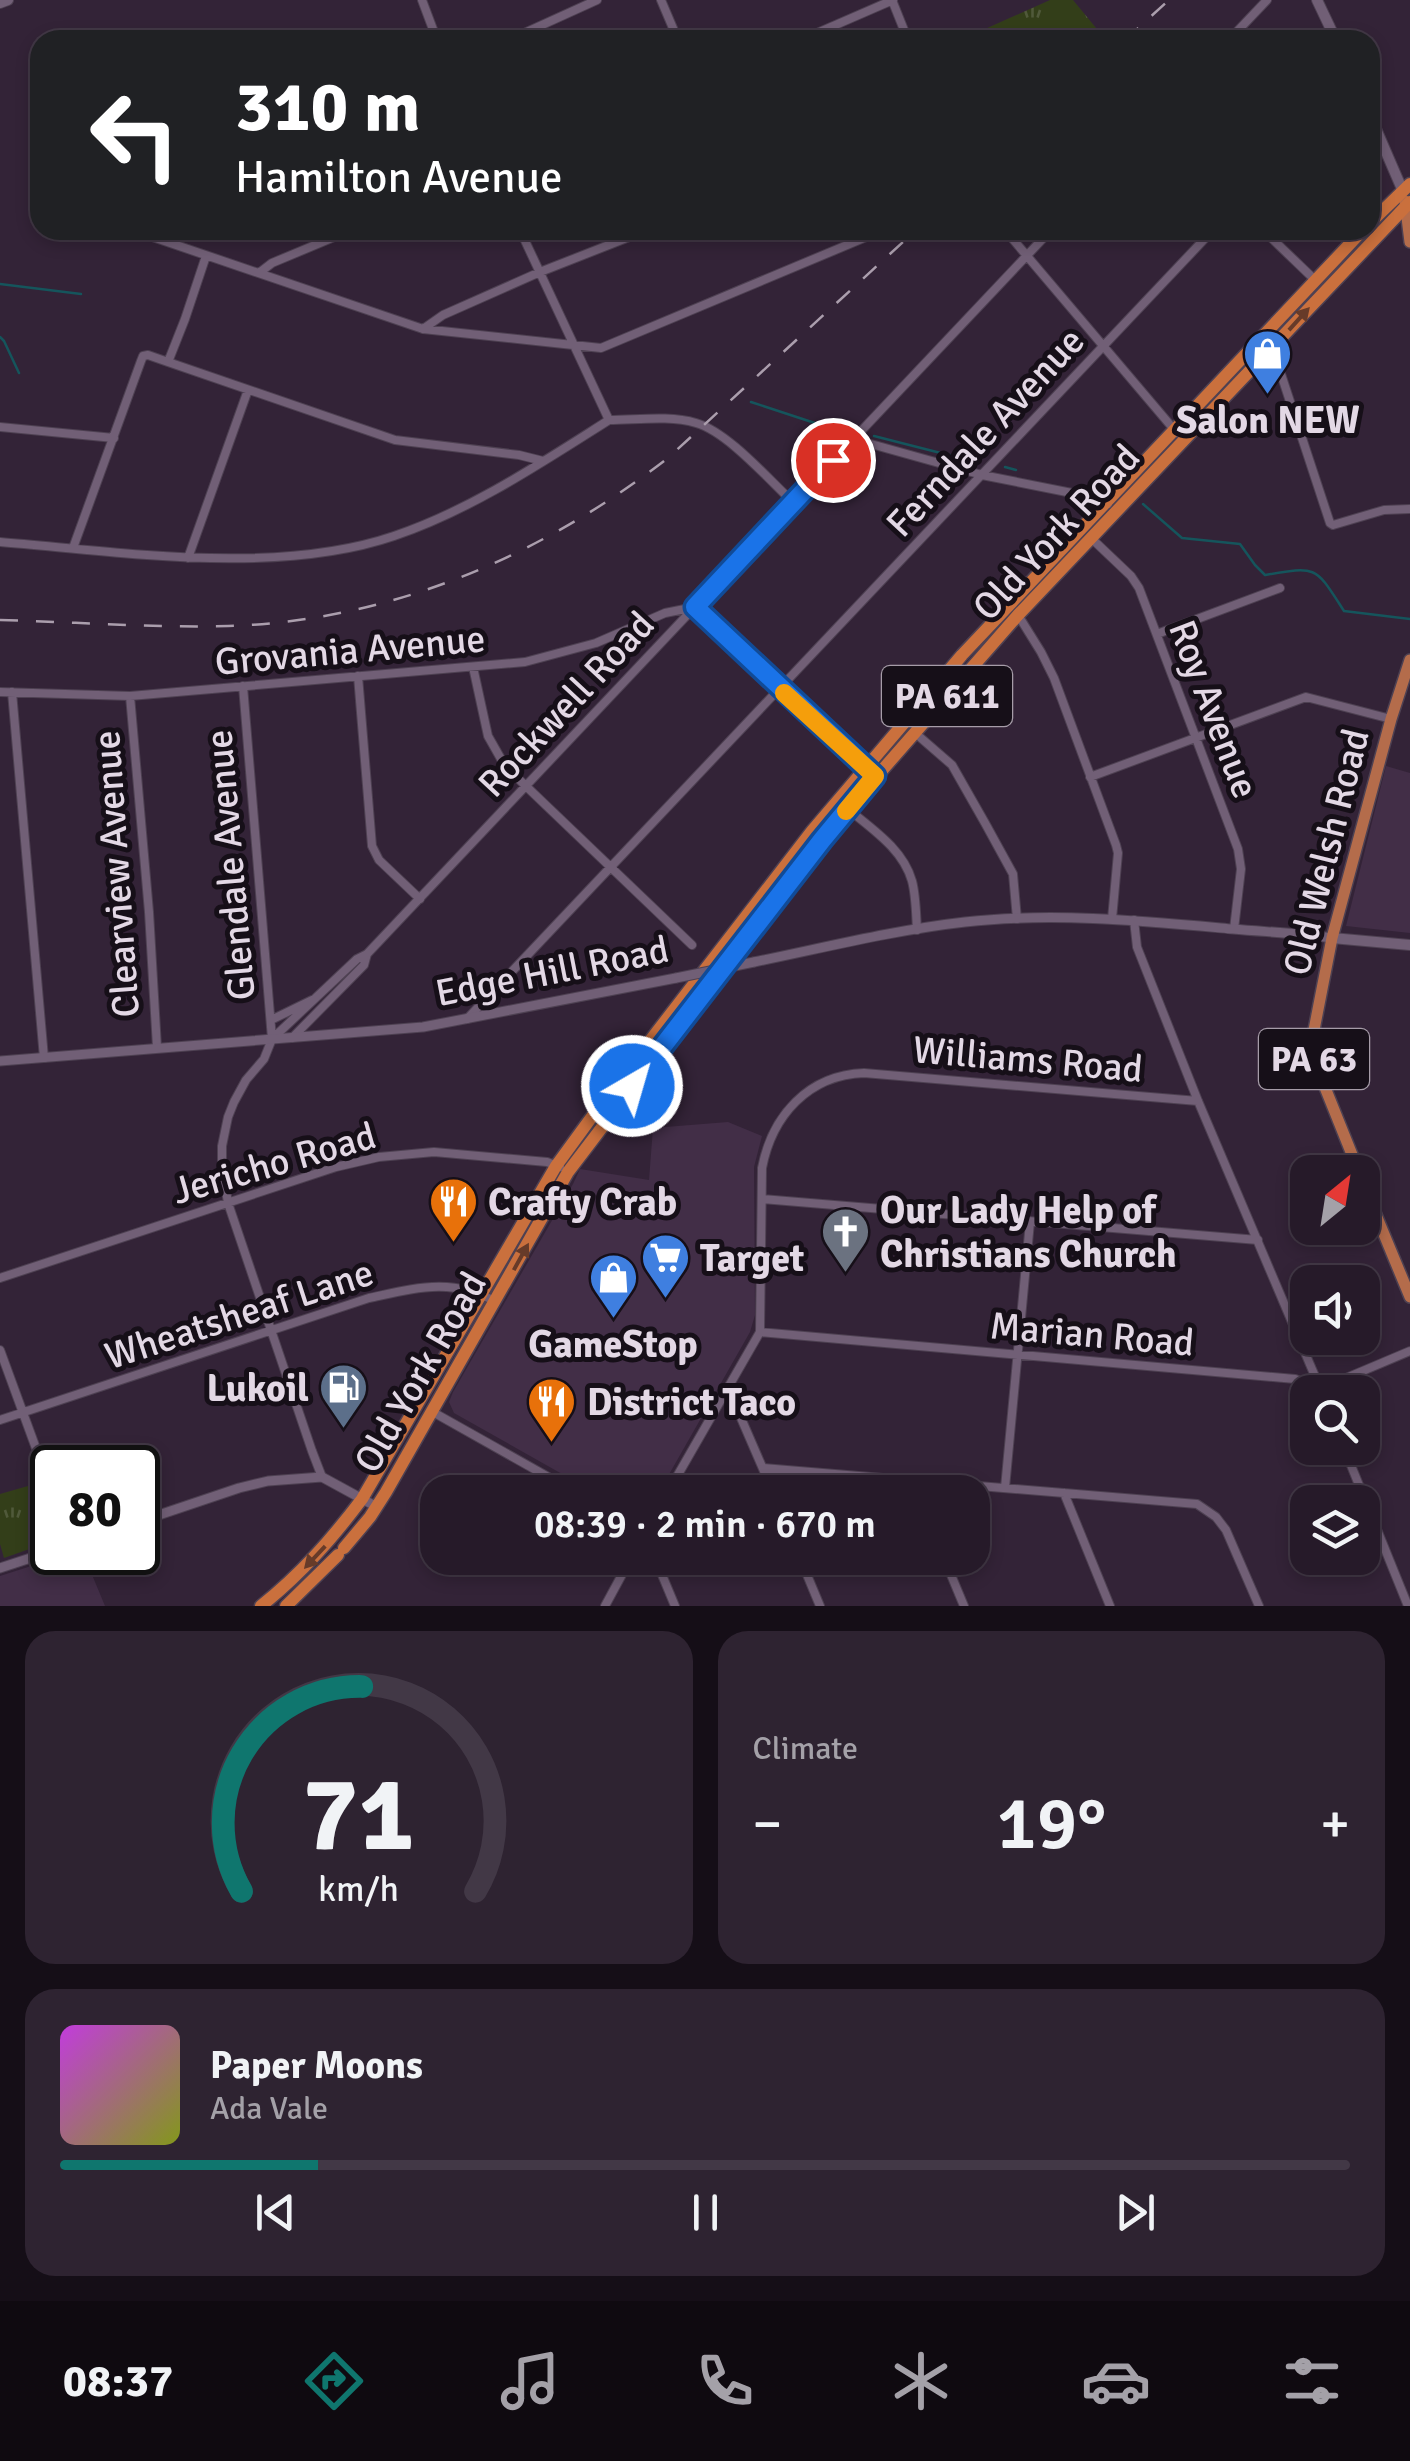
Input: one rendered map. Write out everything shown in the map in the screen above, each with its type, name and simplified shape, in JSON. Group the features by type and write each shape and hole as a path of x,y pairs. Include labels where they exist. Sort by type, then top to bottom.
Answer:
{"highway":[{"path":"1380,213 1406,187"},
{"name":"Old York Road","path":"1380,234 1408,204"},
{"name":"Old York Road","path":"261,1606 294,1580 362,1500 481,1294 562,1169 755,903 1014,609 1353,240"},
{"name":"Old York Road","path":"1087,534 1108,504 1270,351 1374,240"},
{"name":"Old York Road","path":"286,1606 342,1551 377,1507 496,1302 562,1169 610,1115 848,808 870,772"}],"main road":[{"path":"0,4 8,0"},
{"path":"1317,0 1331,30"},
{"path":"1380,135 1406,187 1410,242"},
{"name":"Old Welsh Road","path":"1352,1155 1312,1046 1332,938 1410,660"},
{"name":"Edge Hill Road","path":"1332,938 1410,944"},
{"path":"1380,1224 1410,1297"}],"street":[{"path":"422,0 433,30"},
{"path":"530,30 597,0"},
{"path":"662,0 674,30"},
{"path":"824,30 892,0 904,30"},
{"path":"1238,30 1267,0"},
{"path":"160,240 423,329 608,347 860,240"},
{"path":"258,273 272,262 326,240"},
{"path":"525,240 609,420"},
{"path":"423,329 443,315 622,240"},
{"path":"1014,240 1178,435"},
{"name":"Rockwell Road","path":"322,1477 228,1203 222,1146 228,1117 246,1080 264,1058 272,1040 357,959 368,954 1042,240"},
{"name":"Ferndale Avenue","path":"467,1020 1203,240"},
{"path":"1273,240 1315,280"},
{"path":"168,362 206,256"},
{"path":"1259,340 1279,368 1330,523 1384,510 1410,509"},
{"path":"73,548 143,356 148,355 394,440 544,461"},
{"path":"188,558 248,390"},
{"path":"0,542 188,558 290,555 354,547 396,536 453,510 544,461 609,420 668,419 693,422 718,432 794,503"},
{"path":"0,427 114,438"},
{"path":"853,439 982,475 1097,498 1108,504"},
{"name":"Roy Avenue","path":"1087,534 1136,583 1196,738 1241,860 1234,929"},
{"path":"1157,634 1280,588"},
{"path":"695,607 870,772"},
{"name":"Grovania Avenue","path":"0,692 130,696 525,662 596,643 665,613 695,607"},
{"path":"1014,609 1054,678 1118,854 1112,919"},
{"path":"474,667 488,736 505,766 692,946"},
{"path":"358,676 372,846 378,860 420,899"},
{"name":"Glendale Avenue","path":"244,686 272,1040"},
{"path":"12,692 44,1058"},
{"name":"Clearview Avenue","path":"130,696 156,1047"},
{"path":"1090,777 1306,697 1391,720"},
{"path":"910,729 952,765 985,822 1013,874 1016,919"},
{"path":"848,808 889,844 902,861 911,878 917,930"},
{"name":"Edge Hill Road","path":"0,1061 423,1027 966,922 1112,919 1332,938"},
{"path":"1134,920 1137,947 1198,1101 1314,1375"},
{"name":"Rockwell Road","path":"292,1038 364,965 368,954"},
{"name":"Rockwell Road","path":"271,1020 319,996"},
{"name":"Williams Road","path":"762,1198 762,1168 780,1119 807,1091 853,1073 1198,1101"},
{"name":"Jericho Road","path":"0,1278 336,1167 379,1157 434,1152 547,1162 562,1169"},
{"path":"678,1475 760,1332 762,1198 1258,1240"},
{"path":"1005,1488 1030,1222"},
{"name":"Wheatsheaf Lane","path":"0,1420 370,1298 413,1288 461,1287 496,1302"},
{"name":"Marian Road","path":"760,1332 1290,1379"},
{"path":"0,1350 35,1445"},
{"path":"1357,1375 1410,1351"},
{"path":"728,1388 766,1475"},
{"path":"418,1404 545,1475"},
{"path":"1351,1465 1408,1606"},
{"path":"763,1468 843,1475"},
{"path":"160,1515 240,1488 322,1477 377,1507"},
{"path":"990,1487 1197,1504 1216,1517 1226,1530 1259,1606"},
{"path":"1064,1493 1110,1606"},
{"path":"0,1568 30,1558"},
{"path":"605,1606 622,1575"},
{"path":"662,1575 675,1606"},
{"path":"807,1575 820,1606"},
{"path":"951,1575 964,1606"}],"shaded area":[{"path":"1386,766 1410,773 1410,933 1346,926"},
{"path":"728,1122 762,1136 754,1167 755,1315 750,1332 669,1475 564,1475 454,1413 449,1402 580,1169 649,1180 653,1128"},
{"path":"30,1566 30,1575 92,1575 105,1606 0,1606 0,1576"}],"green space":[{"path":"1050,0 1073,0 1098,30 983,30"},
{"path":"30,1485 30,1549 4,1558 0,1544 0,1494"}],"waterway":[{"path":"0,284 81,294"},
{"path":"0,337 19,373"},
{"path":"751,402 836,430"},
{"path":"874,436 976,462"},
{"path":"1005,467 1016,470"},
{"path":"1143,504 1182,538 1240,544 1265,575 1296,570 1314,573 1344,611 1410,619"}],"railway":[{"path":"1136,30 1169,0"},
{"path":"0,620 142,626 288,621 348,611 462,577 569,525 668,458 905,240"}],"slow traffic":[{"path":"784,693 875,776 846,811"}],"place":[{"name":"Salon NEW","path":"1268,396"},
{"name":"Crafty Crab","path":"453,1244"},
{"name":"Our Lady Help of Christians Church","path":"845,1274"},
{"name":"Target","path":"665,1300"},
{"name":"GameStop","path":"613,1320"},
{"name":"Lukoil","path":"344,1430"},
{"name":"District Taco","path":"552,1444"}],"route":[{"path":"632,1086 875,776 695,607 833,460"}]}
